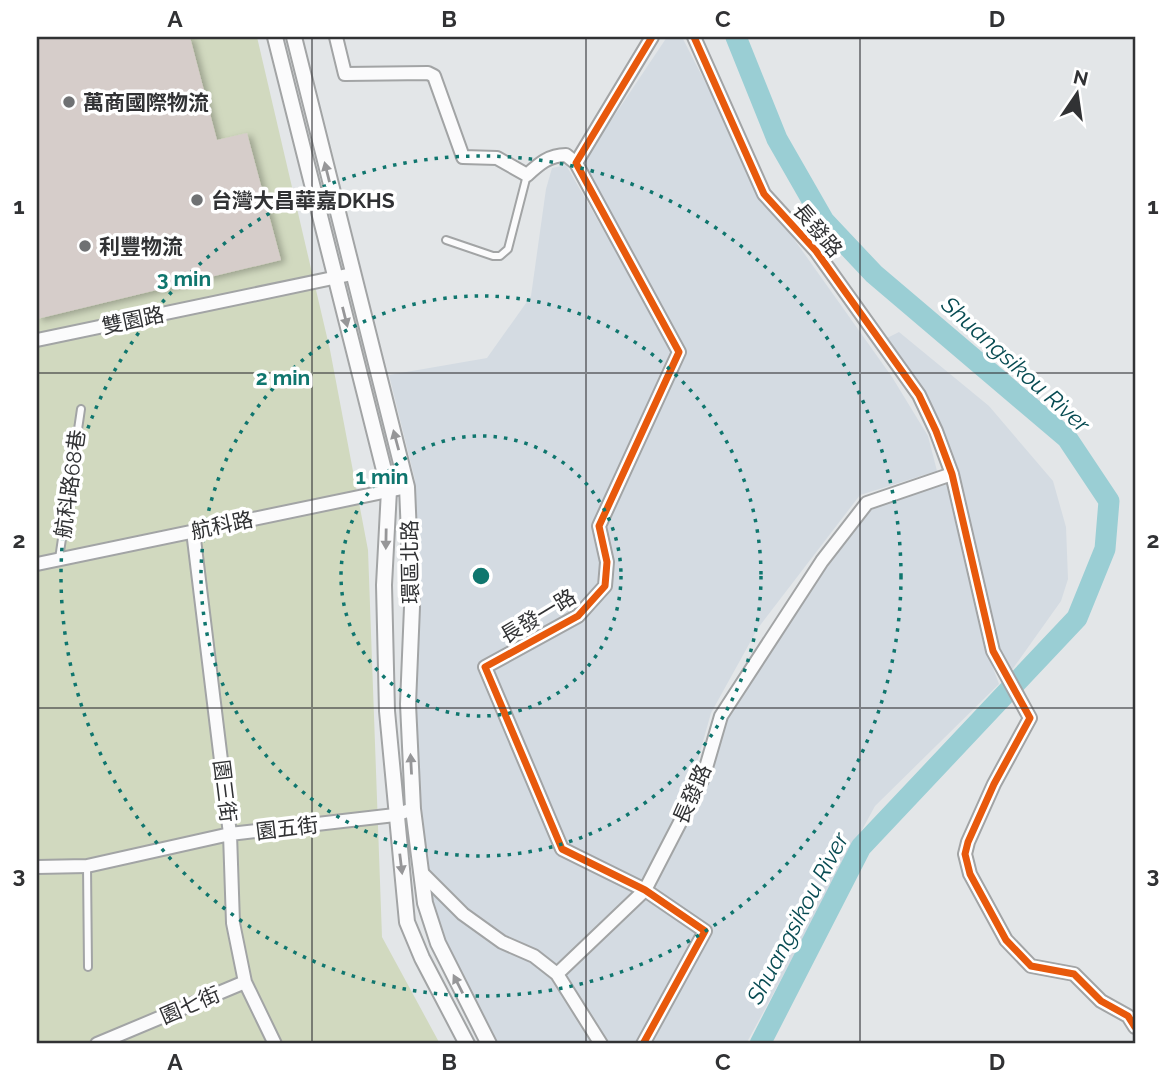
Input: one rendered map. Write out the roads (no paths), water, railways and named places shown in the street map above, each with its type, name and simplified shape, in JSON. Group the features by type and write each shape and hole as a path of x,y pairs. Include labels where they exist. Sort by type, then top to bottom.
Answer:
{"street":[{"name":"環區北路","path":"275,37 389,490 384,585 385,658 395,815 407,922 422,958 467,1044"},
{"name":"環區北路","path":"294,37 407,487 412,607 408,704 413,809 425,903 438,943 489,1044"},
{"path":"336,37 345,74 428,73 434,76 463,157 497,158 527,175 544,160 558,155 566,155 576,163 652,37"},
{"name":"長發路","path":"557,974 645,890 703,778 721,716 822,561 867,503 952,474 919,395 816,251 764,194 694,37"},
{"name":"長發一路","path":"576,163 679,352 599,526 607,562 605,586 578,616 485,667 562,849 645,890 705,931 643,1044"},
{"name":"雙園路","path":"37,340 352,274"},
{"path":"952,474 993,651 1030,718 994,784 968,842 965,854 970,874 1006,940 1031,966 1074,974 1101,1001 1128,1016 1135,1027"},
{"name":"航科路","path":"37,564 407,487"},
{"name":"園三街","path":"193,531 230,834 233,923 245,982 275,1044"},
{"name":"園五街","path":"37,867 87,866 230,834 395,815 413,809"},
{"path":"422,873 463,914 502,942 534,956 557,974 601,1044"},
{"name":"園七街","path":"97,1044 245,982"}],"lane":[{"path":"446,240 500,256 508,249 527,175"},
{"name":"航科路68巷","path":"59,559 81,409"},
{"path":"87,866 88,967"}],"waterway":[{"name":"Shuangsikou River","path":"736,37 777,139 824,221 874,274 1067,438 1109,501 1105,549 1077,618 861,847 760,1044"}],"place":[{"name":"萬商國際物流","path":"69,102"},
{"name":"台灣大昌華嘉DKHS","path":"197,200"},
{"name":"利豐物流","path":"85,246"}]}
